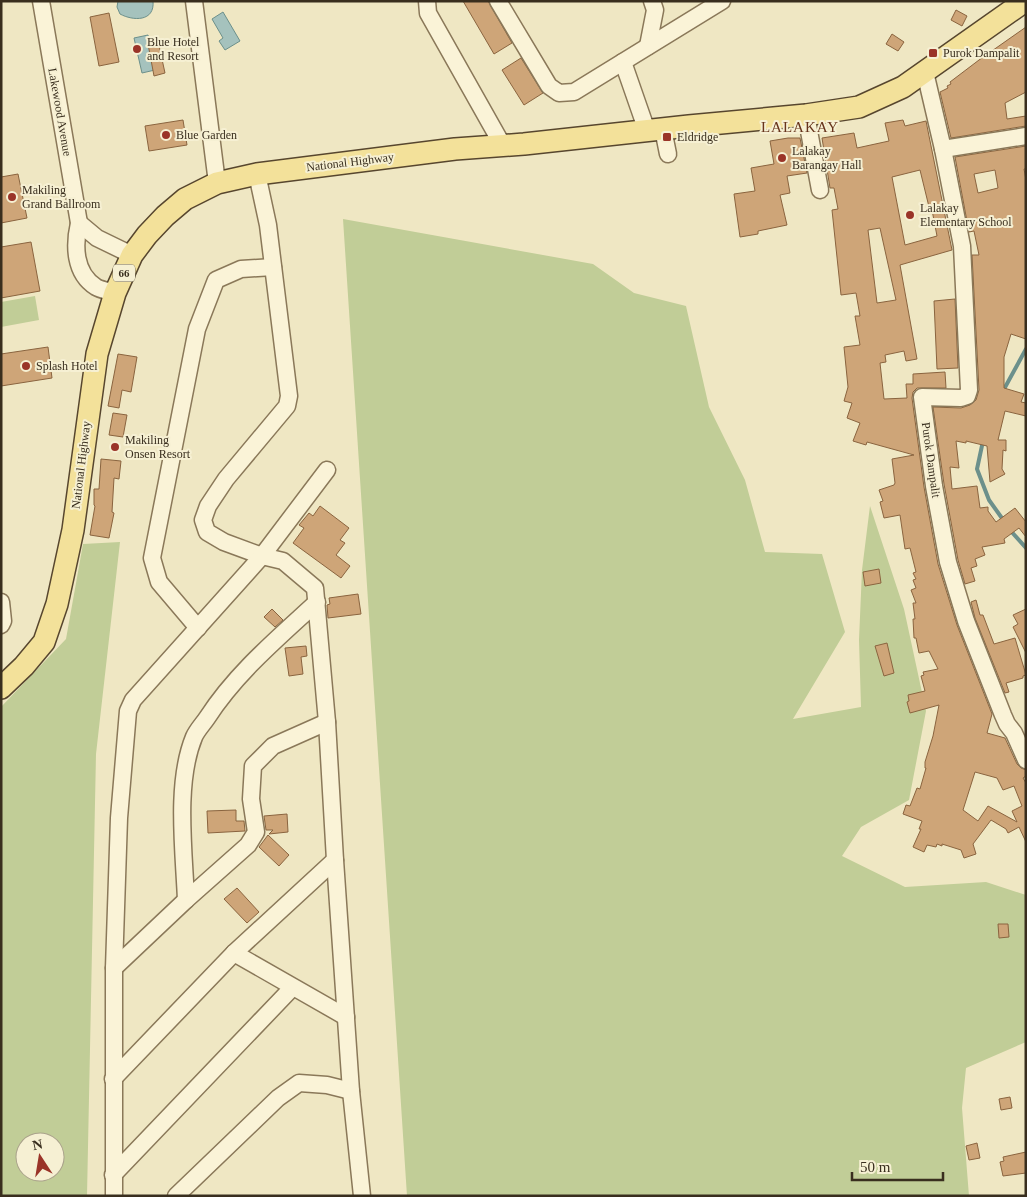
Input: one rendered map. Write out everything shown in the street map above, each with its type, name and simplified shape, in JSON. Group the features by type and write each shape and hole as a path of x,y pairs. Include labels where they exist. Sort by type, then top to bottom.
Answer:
{"main road":[{"name":"National Highway","path":"3,684 24,666 44,642 57,604 73,530 96,354 115,293 132,255 159,222 185,199 217,183 257,174 455,149 502,146 806,115 859,107 902,87 1025,1"}],"street":[{"name":"Lakewood Avenue","path":"41,1 79,222 76,249 84,276 96,287 115,293"},
{"path":"194,1 217,183"},
{"path":"427,1 428,13 502,146"},
{"path":"498,1 549,86 559,93 574,92 648,46 710,4"},
{"path":"648,46 655,10 652,1"},
{"path":"623,62 668,154"},
{"name":"Purok Dampalit","path":"925,72 943,149 962,246 969,390 967,396 961,398 922,397 934,486 948,562 966,621 1003,715 1026,760"},
{"path":"806,115 820,190"},
{"path":"943,149 1026,136"},
{"path":"257,174 268,225 289,396 287,406 226,479 208,506 203,520 207,532 224,542 262,556 283,561 315,588 327,722 351,1091 362,1196"},
{"path":"79,222 97,238 132,255"},
{"path":"198,628 159,582 152,558 197,329 216,280 241,269 274,267"},
{"path":"114,1196 114,968 119,818 128,712 133,700 262,556 327,470"},
{"path":"1,602 2,624"},
{"path":"186,900 183,803 188,760 195,736 221,696 268,647 317,602"},
{"path":"114,968 248,845 256,832 251,799 253,766 273,746 327,722"},
{"path":"113,1079 234,953 335,860"},
{"path":"234,953 292,988 346,1017"},
{"path":"113,1175 292,988"},
{"path":"176,1196 278,1098 299,1083 327,1085 351,1091"}],"green space":[{"path":"343,219 593,264 634,293 686,306 709,407 745,480 765,552 822,554 845,632 793,719 861,707 859,640 862,570 870,506 904,609 926,711 909,800 861,827 842,856 905,887 986,882 1026,895 1026,1042 966,1068 962,1108 969,1196 407,1196"},
{"path":"35,296 39,320 1,327 1,302"},
{"path":"120,542 96,754 87,1196 1,1196 1,707 66,639 83,544"}],"water":[{"path":"118,1 153,1 153,8 147,16 131,18 120,14 117,7"},
{"path":"223,12 240,41 225,50 219,41 223,38 212,19"},
{"path":"148,35 155,70 142,73 134,38"}],"building":[{"path":"463,1 488,1 512,43 494,54"},
{"path":"956,10 967,16 962,26 951,20"},
{"path":"109,13 119,62 99,66 90,17"},
{"path":"1026,27 1026,92 1005,103 1007,119 1026,116 1026,126 951,138 940,92 948,88 947,86 951,84 950,82 979,60"},
{"path":"892,34 904,42 898,51 886,44"},
{"path":"158,41 165,73 154,76 148,44"},
{"path":"521,58 543,93 524,105 502,70"},
{"name":"Blue Garden","path":"183,120 187,145 149,151 145,126"},
{"path":"903,120 905,126 926,121 952,250 900,265 917,359 906,361 904,351 885,355 886,362 880,363 884,399 907,398 906,384 913,384 913,374 945,372 946,388 917,388 913,392 912,398 924,487 938,564 957,625 992,714 987,733 1005,738 1017,764 1026,770 1026,776 1023,778 1026,783 1026,842 1019,827 1008,833 1006,829 991,820 973,844 976,854 964,858 961,850 942,844 942,846 937,844 936,847 927,845 924,852 913,847 921,829 919,829 922,821 903,814 906,805 910,806 917,788 920,789 939,705 910,713 907,702 909,701 908,695 925,691 921,676 924,675 923,672 938,669 929,651 919,653 916,638 914,638 913,619 915,619 913,603 916,603 911,590 916,588 913,580 916,579 913,573 916,572 910,548 905,549 900,515 884,518 880,502 883,501 879,490 895,483 892,459 914,455 867,442 866,445 853,441 860,423 847,418 852,403 844,401 848,387 844,347 860,345 855,316 860,316 856,293 841,295 832,210 838,209 834,188 830,188 822,138 854,133 857,148 889,141 885,123","holes":["920,170 930,211 932,210 937,236 905,245 892,177","880,228 896,300 877,303 868,230","975,772 997,778 1003,790 1014,786 1022,806 1012,811 1017,822 988,806 978,821 963,810"]},
{"path":"800,138 807,173 787,176 790,193 780,195 787,225 758,231 758,234 740,237 734,194 755,191 751,168 774,164 770,141"},
{"path":"1026,146 1026,169 1024,169 1026,180 1026,339 1011,334 1004,357 1004,388 1024,394 1021,402 1026,403 1026,416 1005,411 998,440 1006,440 1006,451 1003,450 1002,469 1005,474 990,482 987,446 966,441 966,443 956,441 959,468 950,467 952,489 977,486 980,508 988,507 988,511 996,522 1015,508 1026,522 1026,537 1019,528 1004,539 1005,543 982,547 985,555 975,559 977,566 971,568 975,581 965,584 958,560 944,484 933,407 961,408 970,405 976,400 979,390 972,255 979,255 974,231 969,232 955,157","holes":["995,170 998,188 978,193 974,174"]},
{"name":"Makiling Grand Ballroom","path":"18,174 27,218 1,223 1,177"},
{"path":"31,242 40,291 1,298 1,247"},
{"path":"955,299 958,368 937,369 934,301"},
{"name":"Splash Hotel","path":"48,347 52,378 1,386 1,354"},
{"path":"118,354 137,357 131,392 122,390 119,408 108,406"},
{"path":"113,413 127,415 123,437 109,435"},
{"path":"101,459 121,461 119,479 114,478 112,512 114,513 109,538 90,535 95,506 94,489 99,489"},
{"path":"320,506 349,528 340,540 345,543 336,555 350,566 341,578 293,543 304,528 299,525 309,513 313,516"},
{"path":"879,569 881,583 865,586 863,572"},
{"path":"358,594 361,614 328,618 327,605 330,604 329,598"},
{"path":"976,600 980,615 983,615 994,644 1015,638 1026,675 1023,678 1006,683 1009,692 1005,693 975,618 971,602"},
{"path":"272,609 283,620 275,627 264,617"},
{"path":"1026,609 1026,653 1013,627 1018,624 1013,615"},
{"path":"887,643 894,673 884,676 875,646"},
{"path":"306,646 307,656 301,657 303,674 289,676 285,648"},
{"path":"236,810 236,821 244,821 245,831 208,833 207,811"},
{"path":"287,814 288,832 269,834 273,830 266,830 264,816"},
{"path":"268,835 289,855 279,866 259,847"},
{"path":"237,888 259,912 247,923 224,899"},
{"path":"998,924 1008,924 1009,937 999,938"},
{"path":"1010,1097 1012,1108 1001,1110 999,1099"},
{"path":"977,1143 980,1158 969,1160 966,1146"},
{"path":"1026,1152 1026,1173 1003,1176 1000,1162 1004,1161 1003,1157"}],"waterway":[{"path":"1003,391 1026,349"},
{"path":"983,441 977,469 989,500 1004,521"},
{"path":"1009,529 1026,548"}],"place":[{"name":"Blue Hotel and Resort","path":"137,49"},
{"name":"Purok Dampalit","path":"933,53"},
{"name":"Blue Garden","path":"166,135"},
{"name":"Eldridge","path":"667,137"},
{"name":"Lalakay Barangay Hall","path":"782,158"},
{"name":"Makiling Grand Ballroom","path":"12,197"},
{"name":"Lalakay Elementary School","path":"910,215"},
{"name":"Splash Hotel","path":"26,366"},
{"name":"Makiling Onsen Resort","path":"115,447"}],"district":[{"name":"LALAKAY","path":"800,127"}]}
